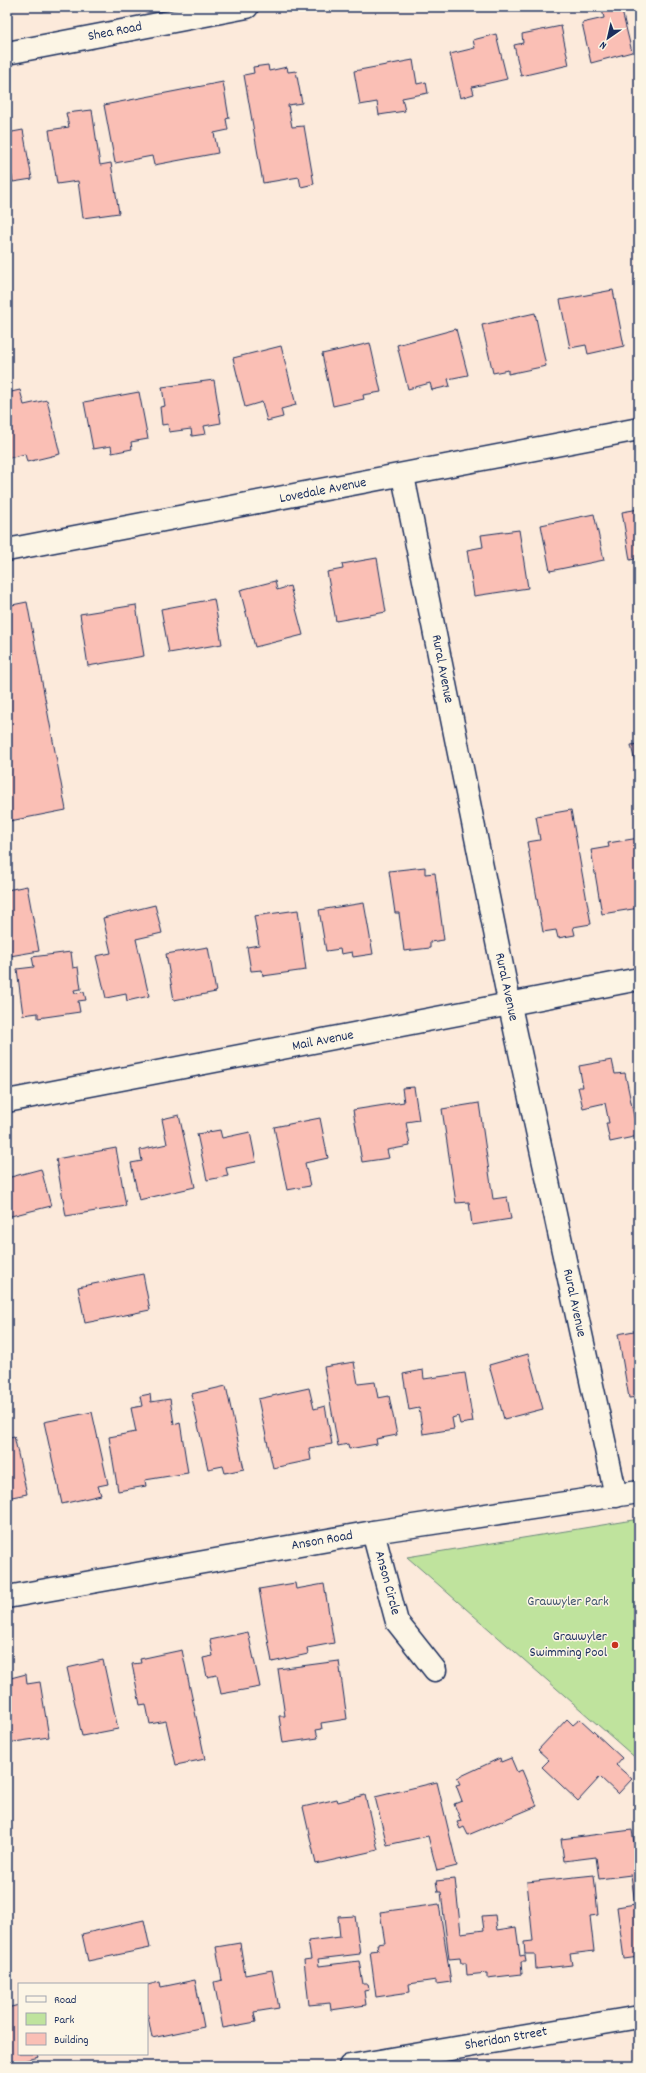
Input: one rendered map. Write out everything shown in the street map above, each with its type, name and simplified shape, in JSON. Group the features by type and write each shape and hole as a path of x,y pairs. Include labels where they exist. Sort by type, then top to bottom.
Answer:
{"street":[{"name":"Shea Road","path":"7,53 247,7"},
{"name":"Lovedale Avenue","path":"7,550 403,476 639,429"},
{"name":"Rural Avenue","path":"403,476 510,1006 616,1496"},
{"name":"Mail Avenue","path":"7,1101 510,1006 639,979"},
{"name":"Anson Road","path":"7,1597 373,1532 639,1492"},
{"name":"Anson Circle","path":"373,1532 397,1622 435,1670"},
{"name":"Sheridan Street","path":"350,2066 639,2017"}],"green space":[{"name":"Grauwyler Park","path":"639,1519 639,1761 407,1557"}],"building":[{"path":"621,7 632,52 591,63 582,23 604,18 602,9"},
{"path":"561,26 569,65 521,76 514,45 523,43 522,34"},
{"path":"496,34 507,79 472,87 474,94 460,98 450,54 475,48 473,40"},
{"path":"413,60 417,84 426,82 428,93 402,98 405,111 379,115 377,102 360,105 354,71"},
{"path":"268,65 269,71 287,67 288,72 296,71 302,103 288,105 292,127 304,126 314,184 301,187 299,177 263,183 244,75 254,73 253,67"},
{"path":"223,82 229,118 226,119 228,130 214,133 218,153 154,165 152,156 115,163 104,105"},
{"path":"92,110 100,165 111,163 119,213 83,218 78,181 57,184 49,130 69,127 66,113"},
{"path":"23,130 32,179 13,182 11,172 7,173 7,133"},
{"path":"613,290 624,346 588,354 586,345 570,348 560,300"},
{"path":"535,313 546,366 508,374 508,370 493,373 482,325"},
{"path":"456,329 468,375 448,379 450,386 432,390 430,383 408,389 397,345"},
{"path":"370,343 381,392 363,395 364,399 333,406 322,354"},
{"path":"281,346 296,405 281,409 283,417 267,421 262,402 245,407 233,358"},
{"path":"214,380 221,423 204,426 206,434 192,436 191,429 169,432 168,424 162,425 160,407 165,406 162,387"},
{"path":"20,390 24,405 47,400 60,454 27,462 25,454 9,458 7,448 7,393"},
{"path":"139,392 148,439 131,442 132,449 112,453 111,446 93,449 84,402"},
{"path":"639,509 639,558 630,560 622,512"},
{"path":"594,514 604,560 550,571 541,525"},
{"path":"519,530 528,588 474,596 467,550 483,547 481,535"},
{"path":"377,558 386,612 336,621 327,572 343,569 342,564"},
{"path":"275,581 277,590 290,586 303,635 255,647 240,590"},
{"path":"214,599 222,644 169,653 161,609"},
{"path":"27,602 66,810 10,821 7,803 7,606"},
{"path":"136,605 144,656 88,666 80,614"},
{"path":"639,744 639,780 631,745"},
{"path":"571,810 591,924 573,927 575,935 558,938 556,930 543,932 527,842 540,840 536,816"},
{"path":"639,838 639,908 602,914 591,850 609,847 608,843"},
{"path":"425,867 425,874 435,873 444,940 430,942 430,948 404,951 399,913 395,913 389,871"},
{"path":"27,886 39,951 10,956 7,938 7,890"},
{"path":"364,903 373,954 353,957 352,952 341,954 340,949 326,951 319,910"},
{"path":"155,905 162,933 136,939 149,996 127,1001 126,994 106,998 96,956 111,953 103,918"},
{"path":"298,910 306,970 263,976 262,970 251,971 247,947 259,945 254,916"},
{"path":"208,947 216,992 174,1000 166,954"},
{"path":"71,952 73,968 78,967 81,989 74,990 75,993 84,992 86,1000 78,1001 80,1012 38,1018 38,1013 23,1015 17,969 34,967 32,957"},
{"path":"612,1060 615,1074 625,1073 638,1136 610,1142 606,1123 609,1123 605,1103 583,1108 578,1087 583,1087 579,1066"},
{"path":"414,1087 419,1120 406,1122 410,1146 387,1150 389,1158 362,1162 353,1110 404,1102 402,1088"},
{"path":"479,1103 493,1199 507,1197 511,1219 472,1225 469,1202 456,1203 442,1109"},
{"path":"179,1115 195,1187 139,1200 131,1163 142,1161 140,1150 167,1144 162,1119"},
{"path":"320,1118 328,1158 305,1163 310,1186 287,1190 274,1127"},
{"path":"220,1130 222,1138 250,1132 256,1162 226,1168 228,1176 207,1180 197,1134"},
{"path":"116,1148 126,1206 66,1216 56,1159"},
{"path":"41,1169 51,1206 7,1217 7,1178"},
{"path":"143,1274 150,1310 85,1323 78,1287"},
{"path":"639,1330 639,1397 629,1398 618,1334"},
{"path":"528,1354 543,1409 504,1419 489,1365"},
{"path":"354,1362 358,1384 375,1382 378,1398 389,1396 397,1435 376,1439 377,1444 349,1449 348,1444 338,1446 324,1367"},
{"path":"423,1370 424,1379 465,1373 473,1422 460,1424 458,1416 452,1418 454,1429 423,1434 419,1408 409,1410 403,1374"},
{"path":"226,1386 244,1469 225,1473 223,1466 208,1469 191,1394"},
{"path":"309,1388 314,1409 325,1406 332,1444 309,1448 311,1460 273,1468 258,1399"},
{"path":"150,1394 151,1402 170,1399 174,1424 180,1422 188,1473 145,1480 146,1486 118,1491 109,1437 136,1432 131,1408 142,1406 140,1396"},
{"path":"92,1412 108,1484 98,1486 101,1495 62,1504 44,1422"},
{"path":"14,1436 27,1494 7,1498 7,1438"},
{"path":"295,1583 296,1589 324,1584 334,1643 307,1648 308,1654 272,1662 259,1589"},
{"path":"248,1632 260,1687 221,1694 217,1675 207,1677 203,1658 213,1656 210,1640"},
{"path":"182,1650 205,1759 176,1765 166,1721 150,1724 146,1704 140,1705 132,1664 141,1663 140,1659"},
{"path":"103,1660 118,1729 82,1736 67,1668"},
{"path":"339,1661 347,1719 321,1723 322,1729 316,1730 318,1738 283,1743 279,1716 285,1716 278,1669"},
{"path":"26,1674 27,1684 40,1682 49,1737 7,1743 7,1679"},
{"path":"567,1719 573,1725 580,1719 622,1758 616,1765 632,1779 618,1794 600,1777 578,1801 542,1767 549,1760 538,1750"},
{"path":"500,1758 501,1762 511,1758 517,1772 522,1770 537,1806 468,1835 464,1827 460,1829 457,1822 461,1821 454,1804 462,1801 456,1785 460,1784 457,1778"},
{"path":"437,1782 457,1866 437,1871 428,1836 387,1845 375,1797"},
{"path":"365,1795 378,1850 316,1864 303,1807 337,1799 338,1802"},
{"path":"632,1830 635,1849 639,1849 639,1957 624,1959 617,1907 635,1904 631,1875 599,1879 596,1857 564,1861 561,1839"},
{"path":"594,1875 598,1915 590,1916 594,1951 570,1954 572,1965 536,1969 535,1954 525,1954 524,1942 533,1941 527,1882"},
{"path":"455,1879 461,1933 484,1930 482,1916 495,1915 497,1930 516,1927 520,1956 525,1955 526,1962 521,1962 522,1974 487,1978 487,1973 467,1975 466,1963 461,1963 460,1958 449,1959 441,1892 438,1892 436,1881"},
{"path":"439,1904 451,1982 436,1984 436,1980 409,1984 410,1992 376,1997 370,1951 378,1950 377,1944 385,1943 380,1912"},
{"path":"355,1916 360,1954 318,1959 319,1966 359,1961 363,1984 368,1984 369,1990 364,1991 366,2005 331,2010 330,2003 309,2005 304,1960 311,1959 308,1941 340,1937 338,1917"},
{"path":"144,1920 150,1948 88,1961 82,1934"},
{"path":"240,1943 245,1975 272,1970 279,2008 254,2012 256,2022 223,2028 214,1982 222,1980 216,1947"},
{"path":"195,1980 204,2027 152,2038 148,2016 148,1985 160,1982 161,1987"},
{"path":"18,2005 18,2055 38,2055 39,2057 7,2065 7,2008"}],"place":[{"name":"Grauwyler Swimming Pool","path":"615,1645"}]}
